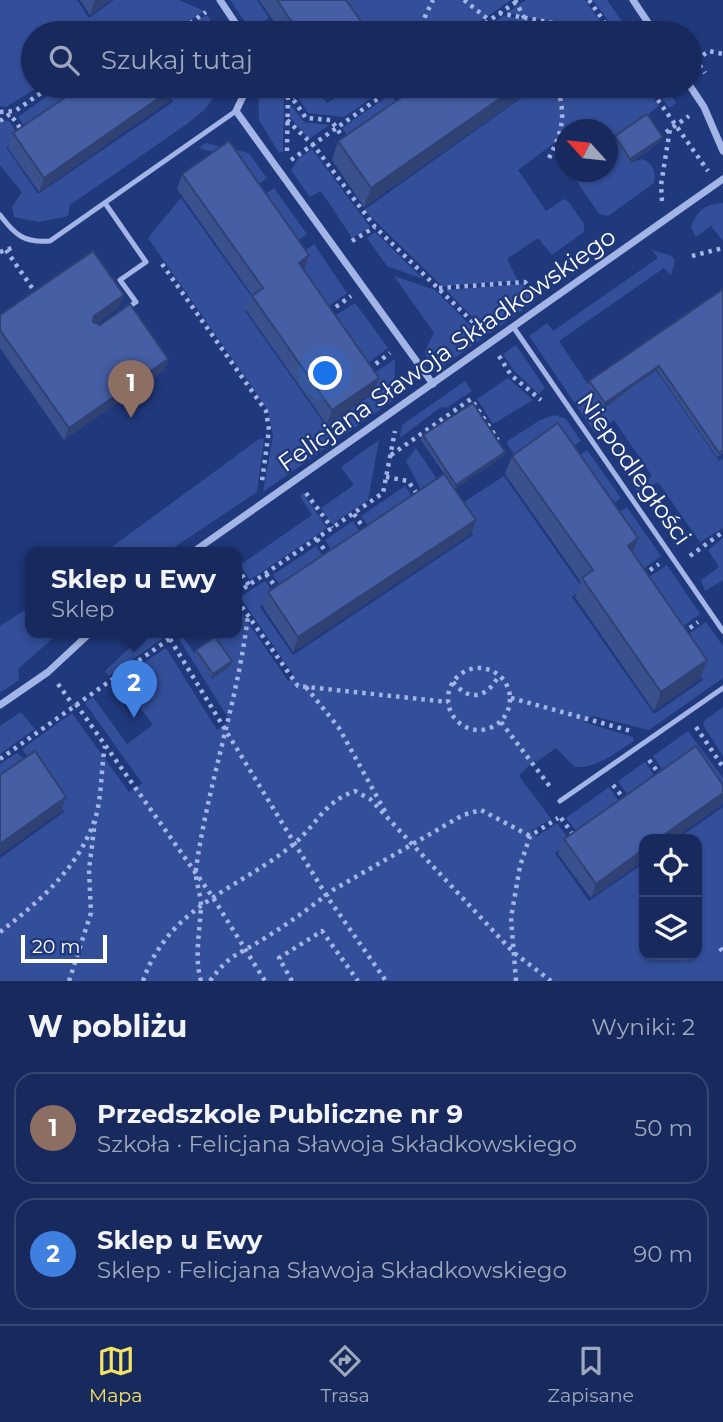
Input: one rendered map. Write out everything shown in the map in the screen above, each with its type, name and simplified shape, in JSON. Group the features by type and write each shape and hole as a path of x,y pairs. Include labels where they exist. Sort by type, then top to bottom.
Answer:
{"street":[{"path":"220,0 234,21"},
{"path":"633,0 647,21"},
{"path":"242,98 236,111 433,384"},
{"path":"698,98 723,151"},
{"name":"Felicjana Sławoja Składkowskiego","path":"200,547 720,181"},
{"path":"0,705 48,672 85,638"}],"lane":[{"path":"0,215 12,232 28,242 50,241 236,111"},
{"path":"105,203 146,261 120,280 136,302 125,310"},
{"name":"Niepodległości","path":"514,328 723,631"},
{"path":"560,801 723,688"}],"path":[{"path":"423,21 433,0"},
{"path":"464,0 489,20 517,1 524,21"},
{"path":"589,0 602,21"},
{"path":"194,21 211,9"},
{"path":"499,13 543,21"},
{"path":"702,56 709,51 723,54"},
{"path":"0,121 33,98"},
{"path":"288,98 289,162"},
{"path":"293,98 306,118 331,120 350,147"},
{"path":"310,143 378,98"},
{"path":"402,98 407,107"},
{"path":"549,158 560,136 564,108 561,98"},
{"path":"657,98 720,181"},
{"path":"0,112 10,114 25,136"},
{"path":"287,120 310,143 375,227 478,326 512,374 551,405"},
{"path":"664,221 662,185 670,129"},
{"path":"337,250 375,227"},
{"path":"0,240 39,297"},
{"path":"692,256 723,248"},
{"path":"161,262 266,411 269,430 262,504"},
{"path":"439,288 525,282 543,307"},
{"path":"322,317 354,294"},
{"path":"361,375 394,351"},
{"path":"390,455 471,399 498,440"},
{"path":"242,590 383,493 398,408"},
{"path":"386,477 408,481 421,501"},
{"path":"303,489 332,528"},
{"path":"354,514 369,536"},
{"path":"677,565 722,534"},
{"path":"317,538 332,561"},
{"path":"633,582 671,556"},
{"path":"266,574 281,595"},
{"path":"242,575 249,585"},
{"path":"242,607 295,684 448,702"},
{"path":"673,639 710,613"},
{"path":"201,981 197,946 201,903 196,872 224,728 242,666 248,615"},
{"path":"0,759 74,704 170,639 326,895 386,981"},
{"path":"476,668 499,675 507,682 511,698 501,722 486,729 470,728 456,720 448,702 453,681 462,673 476,668"},
{"path":"48,672 105,745 196,872 246,947 265,981"},
{"path":"453,681 463,693 476,696 489,692 499,675"},
{"path":"306,687 339,728 389,819"},
{"path":"511,698 642,734 647,741"},
{"path":"687,713 723,767"},
{"path":"501,722 560,801"},
{"path":"69,981 91,913 89,870 105,745"},
{"path":"647,756 663,780"},
{"path":"611,781 628,805"},
{"path":"143,981 166,937 201,903 295,844 336,798 355,791 370,799 409,844 460,892 513,952 551,981"},
{"path":"210,981 230,957 269,936 316,905 326,895 409,844 477,810 530,836"},
{"path":"0,932 54,887 71,864 96,816"},
{"path":"560,817 577,841"},
{"path":"516,981 512,918 515,886 530,836 552,821"},
{"path":"292,981 279,958 323,931 358,981"}],"shaded area":[{"path":"0,0 77,0 89,18 114,0 179,0 204,11 189,21 21,21 21,98 6,107 0,106"},
{"path":"230,0 257,0 269,18 264,21 245,21"},
{"path":"331,0 511,0 481,21 346,21"},
{"path":"526,0 585,0 600,21 550,21 507,13"},
{"path":"593,0 607,0 622,21 608,21"},
{"path":"207,15 211,21 198,21"},
{"path":"503,16 532,21 496,21"},
{"path":"44,98 70,98 72,101 28,131 18,117"},
{"path":"170,98 214,98 187,124 70,205 68,216 39,222 14,217 12,207 22,192 0,165 0,121 9,121 20,137 6,147 38,194 173,102"},
{"path":"258,98 284,98 283,152 279,153 259,120"},
{"path":"324,98 327,103 334,98 372,98 344,117 308,113 299,99"},
{"path":"385,98 394,98 402,109 353,143 342,128"},
{"path":"521,98 653,98 659,106 618,136 618,119 555,119 555,142 518,170 546,211 564,199 568,201 584,224 584,232 552,255 538,238 507,259 518,281 442,286 364,210"},
{"path":"662,98 673,98 676,103 669,108"},
{"path":"290,104 304,122 329,125 309,139 290,118"},
{"path":"206,143 249,153 267,178 249,191 224,155 199,148"},
{"path":"618,147 629,163 642,159 652,166 654,183 608,216 599,214 577,182 618,182"},
{"path":"312,149 370,227 352,238 321,191 310,197 291,170 298,159"},
{"path":"274,188 307,234 289,247 256,201"},
{"path":"181,198 256,303 245,311 326,426 374,393 365,379 395,359 394,400 263,492 273,436 268,410 148,238"},
{"path":"723,203 723,241 711,226 696,237 691,228 699,213 706,207"},
{"path":"375,232 423,279 387,266 367,238"},
{"path":"314,244 347,293 319,313 294,278 305,270 296,257"},
{"path":"652,250 672,256 675,261 671,275 664,268 559,341 604,408 626,392 610,368 640,347 719,461 723,459 723,528 700,542 658,482 638,494 635,488 652,476 614,420 595,433 529,336 547,323 553,331 658,258"},
{"path":"394,276 435,290 483,338 443,366 428,363 425,351 434,333"},
{"path":"523,284 534,302 489,334 446,290"},
{"path":"355,303 388,348 359,370 325,322"},
{"path":"516,345 545,388 539,394 514,371 503,354"},
{"path":"508,378 533,400 493,424 477,399"},
{"path":"465,381 472,391 446,408 441,407 400,438 402,425"},
{"path":"555,415 566,419 581,441 562,454 519,462 506,442 540,420"},
{"path":"259,439 264,439 257,492 174,547 112,547"},
{"path":"379,440 368,500 332,524 321,508 354,485 341,467"},
{"path":"416,448 441,485 424,496 406,461"},
{"path":"587,450 621,498 602,511 568,463"},
{"path":"504,476 583,589 572,597 654,714 703,680 677,642 706,622 723,646 723,678 649,730 593,716 584,722 633,737 634,741 613,755 599,763 575,767 556,748 536,762 534,760 519,776 551,819 531,831 536,837 557,823 571,842 555,853 589,901 639,866 639,960 702,960 702,834 684,834 723,807 723,981 0,981 0,858 64,812 30,763 0,783 0,764 17,753 25,760 28,757 22,749 72,713 129,792 142,783 85,703 93,697 127,744 153,725 119,679 166,648 217,730 230,721 179,639 184,638 212,679 230,665 212,638 242,638 242,613 288,681 294,676 242,600 242,596 265,581 276,596 260,607 293,655 473,535 455,508"},
{"path":"405,486 416,502 372,531 361,516"},
{"path":"303,493 327,528 250,580 242,564 312,515 300,496"},
{"path":"627,507 661,556 632,577 608,520"},
{"path":"353,521 363,537 335,556 325,540"},
{"path":"723,538 723,580 705,591 701,580 719,567 708,550"},
{"path":"316,546 327,562 284,591 273,575"},
{"path":"667,565 700,614 672,634 637,585"},
{"path":"25,610 25,638 53,638 18,669 19,680 0,693 0,626"},
{"path":"140,638 163,638 109,676 105,671"},
{"path":"723,707 723,756 703,725 705,720"},
{"path":"21,712 35,729 0,754 0,726"},
{"path":"688,731 723,778 723,804 691,759 666,775 653,756"},
{"path":"645,762 658,781 631,800 618,781"},
{"path":"609,787 622,806 580,836 566,818"}],"building":[{"path":"277,0 346,0 361,21 291,21"},
{"path":"64,98 159,98 44,178 13,133"},
{"path":"401,98 501,98 371,188 338,141"},
{"path":"647,114 663,137 630,159 618,141 618,134"},
{"path":"229,141 309,255 299,263 379,378 332,410 252,296 263,288 182,174"},
{"path":"93,251 124,295 94,316 93,322 100,325 130,304 168,359 69,428 0,330 0,315"},
{"path":"723,289 723,450 719,453 659,366 605,403 589,381"},
{"path":"473,403 505,452 456,485 423,435"},
{"path":"558,423 638,538 628,546 707,660 661,692 582,578 593,570 512,456"},
{"path":"444,474 476,520 298,637 268,592"},
{"path":"216,638 232,661 213,674 196,650"},
{"path":"696,746 723,785 723,793 665,834 639,834 639,853 596,884 564,839"},
{"path":"35,751 66,797 0,844 0,775"}],"place":[{"name":"Przedszkole Publiczne nr 9","path":"131,418"},
{"name":"Sklep u Ewy","path":"134,718"}]}
